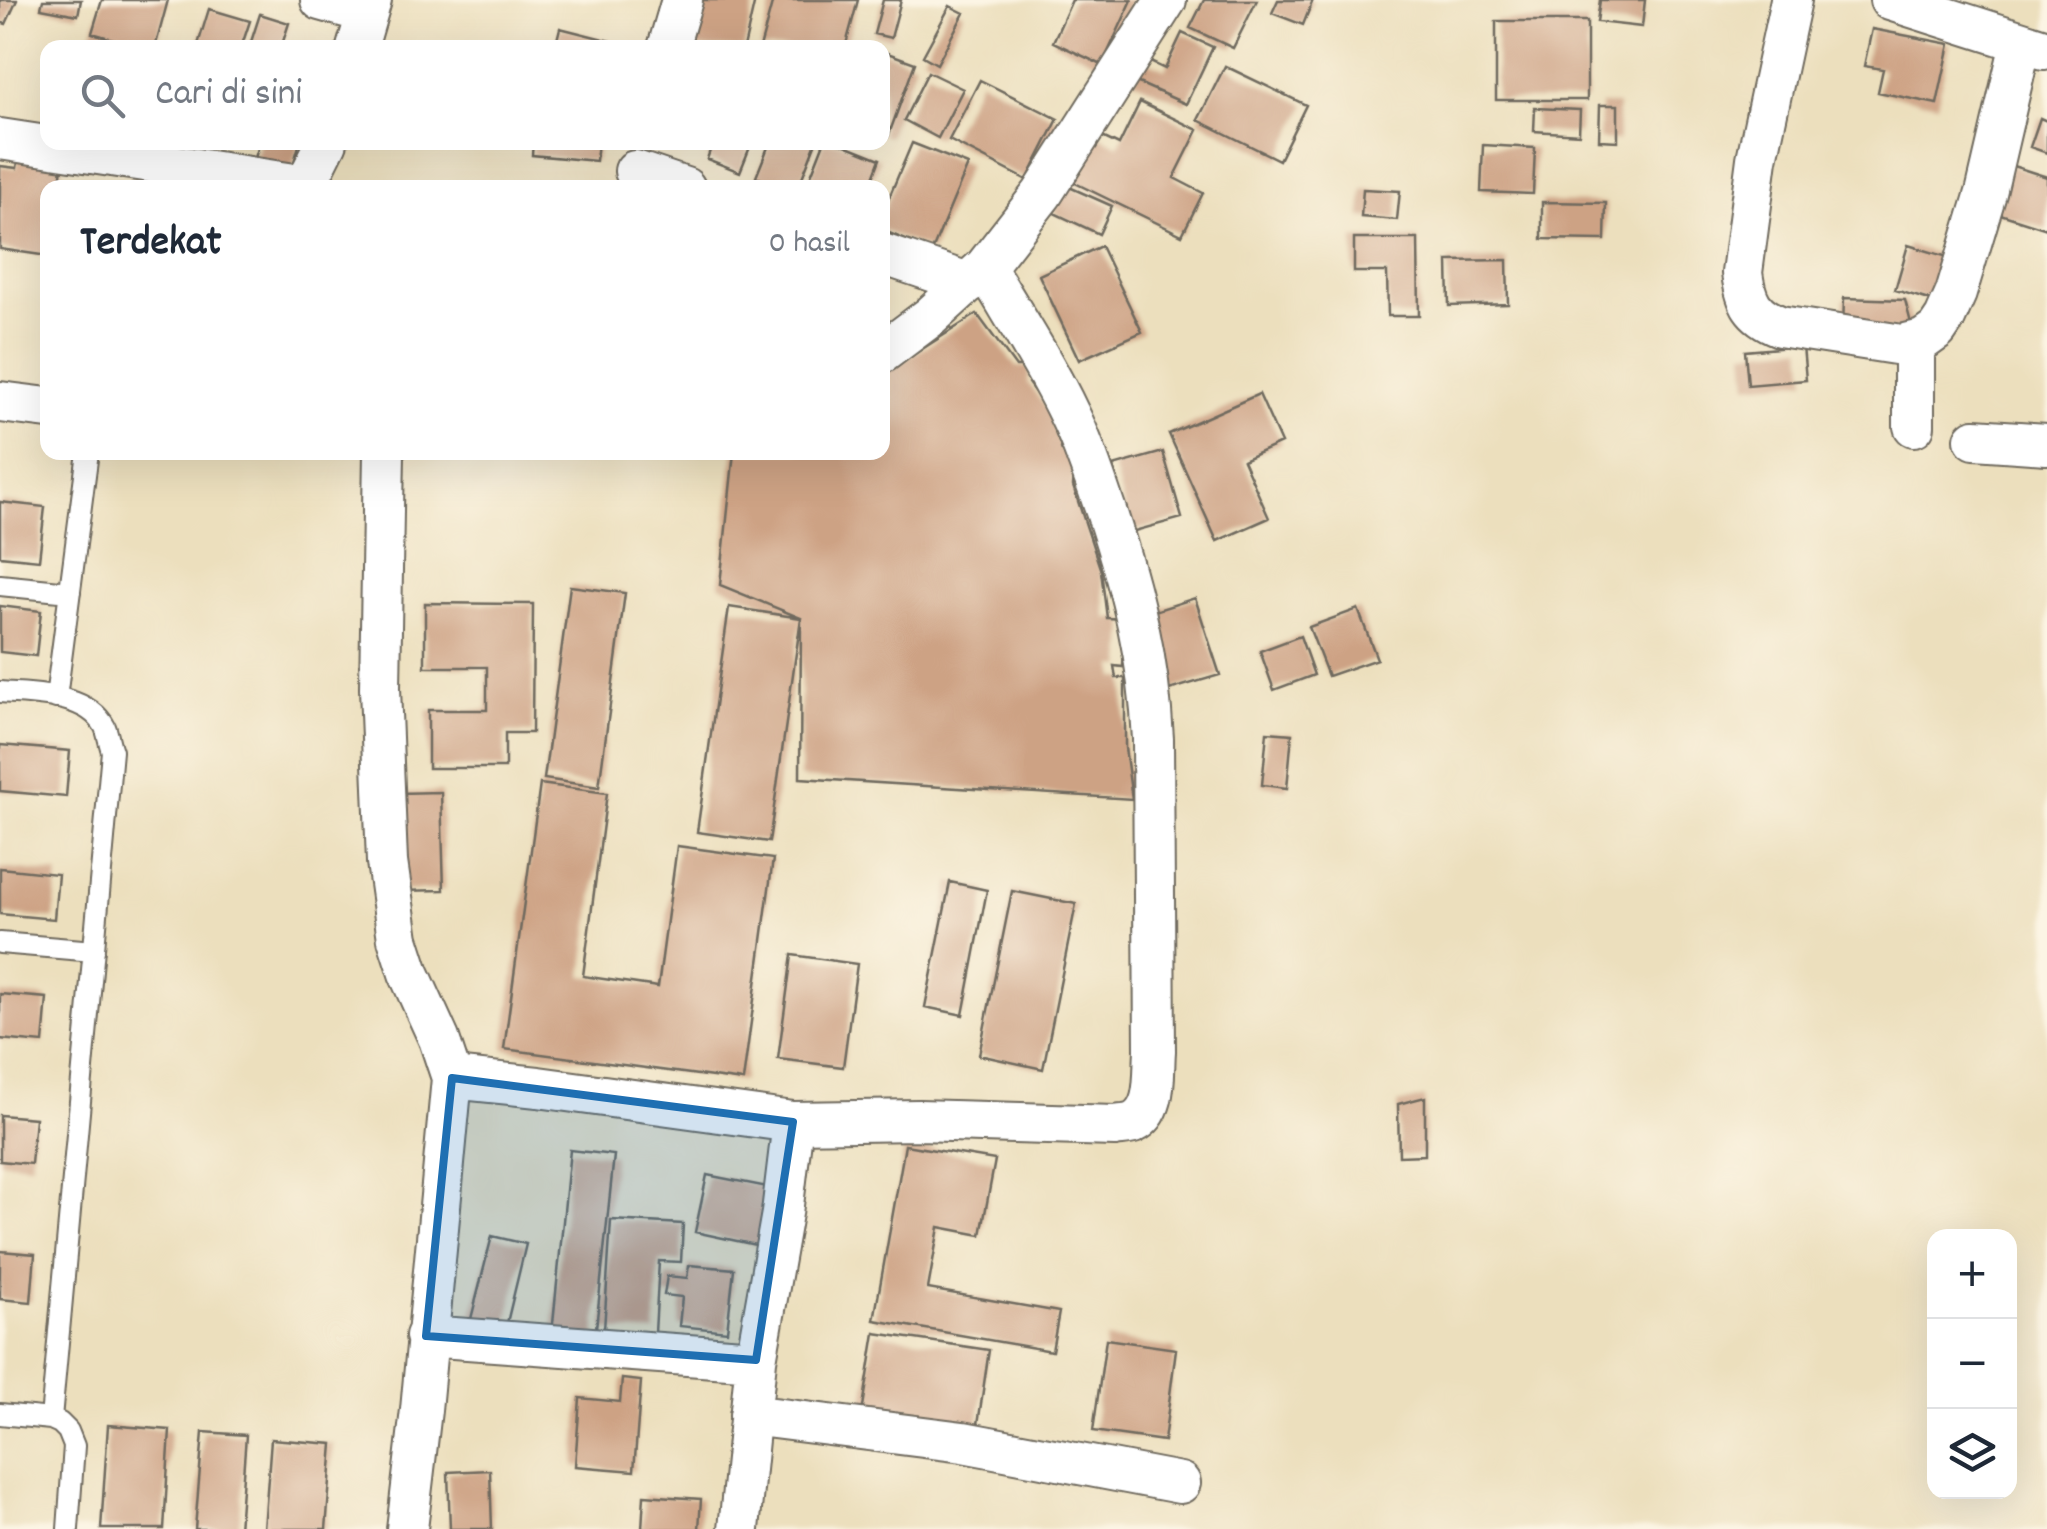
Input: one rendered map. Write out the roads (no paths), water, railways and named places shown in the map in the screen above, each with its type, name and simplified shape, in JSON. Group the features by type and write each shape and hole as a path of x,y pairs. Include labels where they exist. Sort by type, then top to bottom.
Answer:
{"street":[{"path":"320,0 365,20"},
{"path":"670,40 682,0"},
{"path":"890,347 976,275 1042,194 1166,0"},
{"path":"1790,0 1757,159 1742,273 1744,287 1750,305 1762,319 1780,326 1902,345 1923,340 1946,318 2034,46 1890,0"},
{"path":"0,140 40,146"},
{"path":"65,150 262,180"},
{"path":"306,180 323,150"},
{"path":"636,167 666,180"},
{"path":"452,1078 793,1122 919,1120 1116,1126 1133,1123 1145,1113 1151,1100 1154,1051 1153,739 1144,649 1123,560 1089,459 1068,412 976,275 890,256"},
{"path":"1914,342 1914,426"},
{"path":"0,402 40,407"},
{"path":"1975,439 2047,444"},
{"path":"384,460 380,688 386,862 398,939 452,1078 407,1529"},
{"path":"739,1529 756,1360 782,1213 793,1122"},
{"path":"426,1336 756,1360"},
{"path":"750,1415 963,1442 1180,1483"}],"lane":[{"path":"56,698 87,460"},
{"path":"0,585 70,592"},
{"path":"0,692 56,698 90,709 104,726 112,751 51,1419"},
{"path":"0,943 94,952"},
{"path":"0,1414 51,1419 68,1431 74,1446 68,1529"}]}
